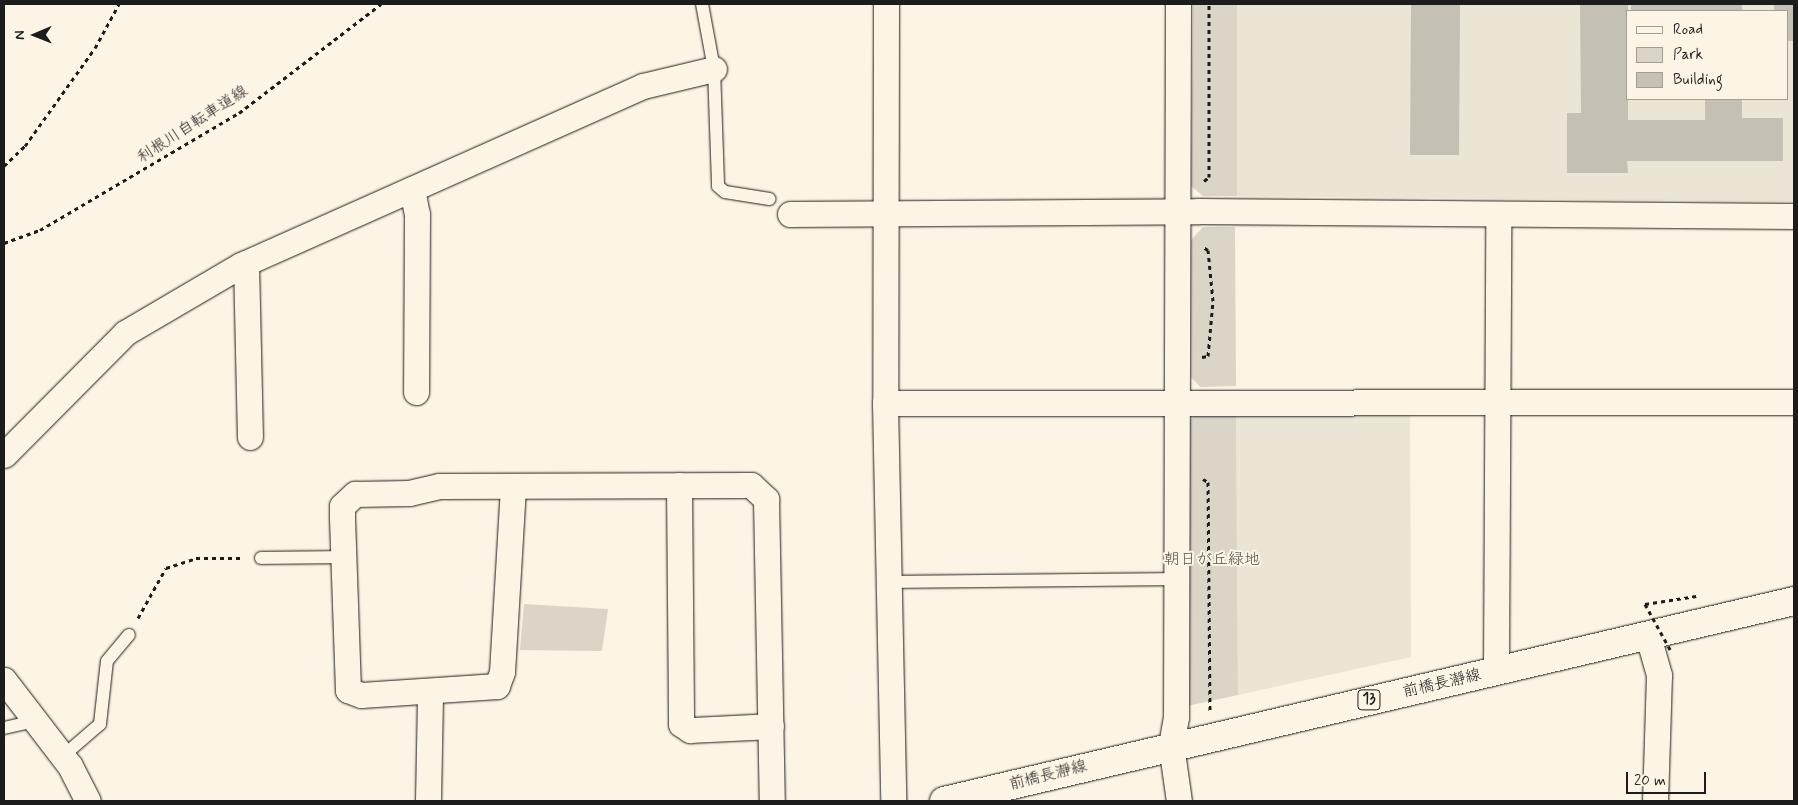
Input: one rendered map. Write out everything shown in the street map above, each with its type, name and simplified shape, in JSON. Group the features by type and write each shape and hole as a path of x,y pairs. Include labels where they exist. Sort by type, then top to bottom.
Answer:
{"main road":[{"name":"前橋長瀞線","path":"944,801 1171,745 1794,602"}],"street":[{"path":"886,4 884,214 886,403 892,582 893,801"},
{"path":"1178,4 1174,399 1176,717 1171,745 1179,801"},
{"path":"4,455 125,333 246,263 644,86 714,69"},
{"path":"412,189 417,214 416,392"},
{"path":"790,214 1176,211 1498,217 1794,216"},
{"path":"1496,671 1498,217"},
{"path":"246,263 250,437"},
{"path":"886,403 1174,399 1794,402"},
{"path":"680,485 681,724 690,730 771,726"},
{"path":"513,487 501,680 491,689 361,695 348,690 342,556 342,506 355,494 409,493 438,486 751,485 766,499 772,801"},
{"path":"1648,636 1659,675 1655,801"},
{"path":"4,680 63,756 88,801"},
{"path":"428,801 430,692"}],"lane":[{"path":"702,4 714,69 718,186 725,192 769,199"},
{"path":"261,558 342,556"},
{"path":"892,582 1175,580"},
{"path":"63,756 100,724 107,661 129,634"},
{"path":"4,728 35,721"}],"path":[{"path":"4,166 25,146 95,48 119,4"},
{"name":"利根川自転車道線","path":"4,243 48,226 239,113 381,4"},
{"path":"1198,185 1210,177 1209,4"},
{"path":"1195,358 1208,356 1212,330 1208,250 1199,238"},
{"path":"1196,474 1208,482 1210,713"},
{"path":"129,634 166,568 196,558 261,558"},
{"path":"1672,654 1645,604 1695,593"}],"shaded area":[{"path":"1237,4 1794,4 1794,202 1237,196"},
{"path":"1410,411 1411,657 1238,695 1236,413"}],"green space":[{"path":"1193,4 1237,4 1237,196 1203,196 1191,186"},
{"path":"1203,227 1235,227 1236,386 1200,387 1191,377 1191,240"},
{"name":"朝日が丘緑地","path":"1198,412 1236,413 1238,695 1187,706 1186,424"},
{"path":"524,604 608,609 602,651 520,650"}],"building":[{"path":"1411,4 1460,4 1459,155 1410,155"},
{"path":"1580,4 1628,4 1628,10 1626,10 1626,100 1628,100 1628,120 1705,120 1705,100 1742,100 1742,118 1783,118 1783,161 1627,161 1628,173 1567,173 1567,113 1581,113"},
{"path":"1631,4 1742,4 1742,10 1631,10"},
{"path":"1774,4 1794,4 1794,41 1788,41 1788,10 1774,10"}]}
